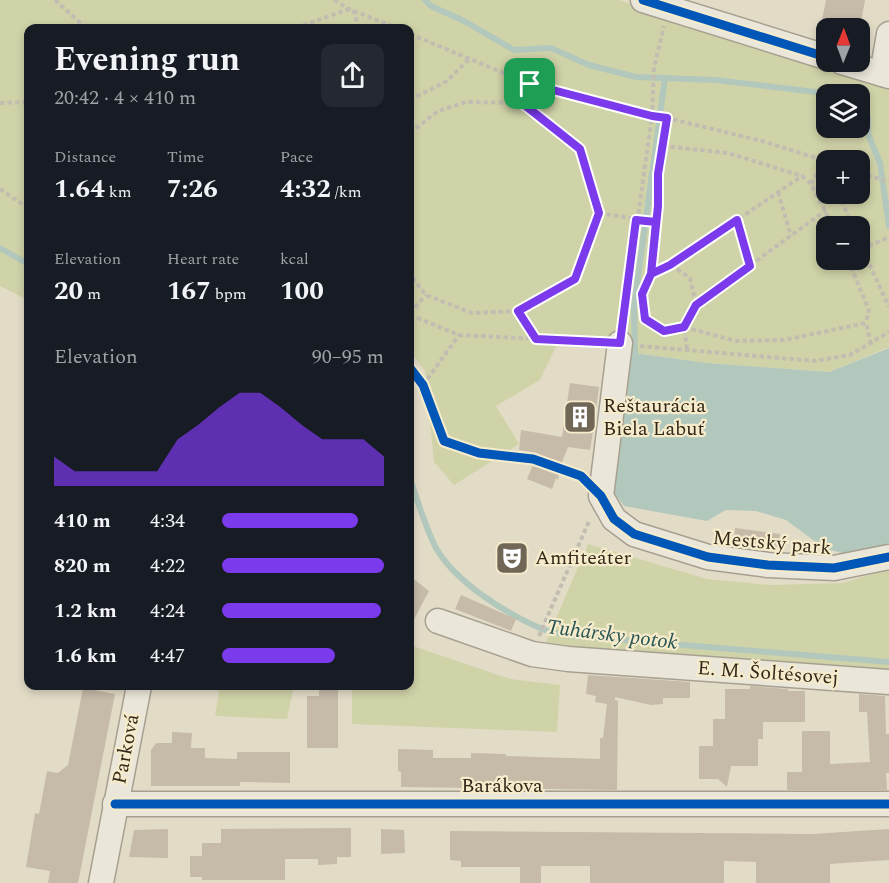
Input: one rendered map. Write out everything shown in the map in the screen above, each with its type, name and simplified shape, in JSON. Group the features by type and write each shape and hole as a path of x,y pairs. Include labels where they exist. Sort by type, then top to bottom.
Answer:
{"street":[{"path":"653,2 816,54"},
{"path":"870,70 886,75 889,34"},
{"path":"601,496 631,345"},
{"name":"Mestský park","path":"601,496 614,519 634,534 708,557 768,565 834,567 880,560 889,556"},
{"name":"E. M. Šoltésovej","path":"438,621 532,654 568,659 889,682"},
{"name":"Parková","path":"102,883 137,690"},
{"name":"Barákova","path":"115,804 889,804"}],"path":[{"path":"55,0 82,24"},
{"path":"334,0 354,12 358,24"},
{"path":"631,345 638,220 653,116 653,2"},
{"path":"306,24 349,9 387,24"},
{"path":"414,36 530,84 762,141 816,159"},
{"path":"414,98 447,81 470,58"},
{"path":"522,103 530,84"},
{"path":"0,103 24,102"},
{"path":"414,130 438,111 466,102 522,103 580,149 599,213 575,279 518,311 472,313 426,296 414,280"},
{"path":"665,118 658,174 651,274 642,294 645,319 664,331 684,327 736,340 784,340 866,323"},
{"path":"663,146 728,153 802,176 811,184 829,216"},
{"path":"651,274 670,265 802,176"},
{"path":"811,184 816,177"},
{"path":"870,177 888,181"},
{"path":"0,189 24,205"},
{"path":"778,192 791,236"},
{"path":"687,349 684,327 696,305 826,210"},
{"path":"599,213 654,222"},
{"path":"737,220 750,266"},
{"path":"870,245 887,238"},
{"path":"670,265 690,278 696,305"},
{"path":"870,266 889,307"},
{"path":"852,270 870,310 866,323 871,344"},
{"path":"414,310 426,296"},
{"path":"518,311 536,339"},
{"path":"414,316 459,335 687,349 815,361 850,355 889,332"},
{"path":"423,385 459,335"},
{"path":"414,373 423,385 444,441 479,453 533,459 581,476 601,496 536,645"}],"green space":[{"path":"0,0 619,0 816,61 816,72 853,72 889,83 889,347 829,372 707,363 627,352 561,336 540,380 496,406 519,444 454,485 434,462 425,371 414,356 414,24 24,24 24,298 0,286"},
{"path":"588,544 707,579 770,585 843,583 889,569 889,678 542,651"},
{"path":"414,646 510,679 560,685 557,732 352,724 352,690 414,690"},
{"path":"219,690 293,690 287,719 215,716"}],"shaded area":[{"path":"889,348 889,547 855,557 824,548 786,520 756,511 726,510 707,521 624,506 609,486 627,352 707,363 829,372"}],"building":[{"path":"826,0 865,0 860,18 822,18"},
{"path":"570,383 599,387 590,450 568,447 560,467 558,480 556,478 552,489 527,479 538,453 519,450 521,430 562,437"},
{"path":"735,528 780,534 778,550 734,544"},
{"path":"414,579 429,591 414,619"},
{"path":"461,595 516,619 511,631 455,609"},
{"path":"588,675 690,682 690,698 663,698 663,704 651,705 615,697 618,701 617,790 401,787 398,749 433,750 433,758 471,758 471,753 600,759 600,738 603,738 607,704 595,702 596,696 586,694"},
{"path":"750,686 805,691 805,722 763,722 763,739 758,739 758,766 731,766 727,787 718,779 699,779 699,746 713,746 713,719 725,719 725,689 750,689"},
{"path":"83,690 115,694 78,883 48,883 50,871 26,867 35,813 39,814 47,771 58,773 68,765"},
{"path":"319,690 338,690 338,748 307,748 307,696 319,696"},
{"path":"859,694 885,696 886,734 889,734 887,790 787,790 787,772 802,772 802,731 830,731 830,764 870,762 867,712 859,712"},
{"path":"172,732 192,733 191,748 205,748 205,758 237,759 237,752 290,752 290,783 240,782 240,786 151,786 151,750 156,743 172,743"},
{"path":"351,828 351,857 337,857 337,864 318,865 318,859 285,859 285,880 202,880 202,877 190,877 190,856 202,856 202,843 221,843 221,829"},
{"path":"168,829 168,858 129,857 134,830"},
{"path":"381,829 404,830 405,853 381,854"},
{"path":"889,829 889,860 830,864 830,883 756,883 756,862 724,861 724,883 590,883 590,866 541,866 541,883 520,883 520,867 461,867 461,861 450,860 450,831 812,834"}],"waterway":[{"path":"425,0 431,6 466,22 514,50 551,48 589,65 636,77 716,80 816,92"},
{"path":"635,353 634,307 665,78"},
{"path":"870,138 880,163 889,226"},
{"name":"Tuhársky potok","path":"0,248 24,262"},
{"name":"Tuhársky potok","path":"414,491 436,548 456,573 498,606 546,630 574,636 889,662"}],"cycle path":[{"path":"643,0 816,54"},
{"path":"414,373 423,385 444,441 479,453 533,459 581,476 601,496 614,519 634,534 708,557 768,565 834,568 889,557"},
{"path":"115,804 889,804"}],"place":[{"name":"Reštaurácia Biela Labuť","path":"580,417"},
{"name":"Amfiteáter","path":"512,558"}],"route":[{"path":"530,84 522,103 580,149 599,213 575,279 518,311 536,339 620,343 636,220 656,222 651,274 642,294 645,319 664,331 684,327 696,305 750,266 737,220 670,265 651,274 658,206 658,174 667,118 530,84"}]}
